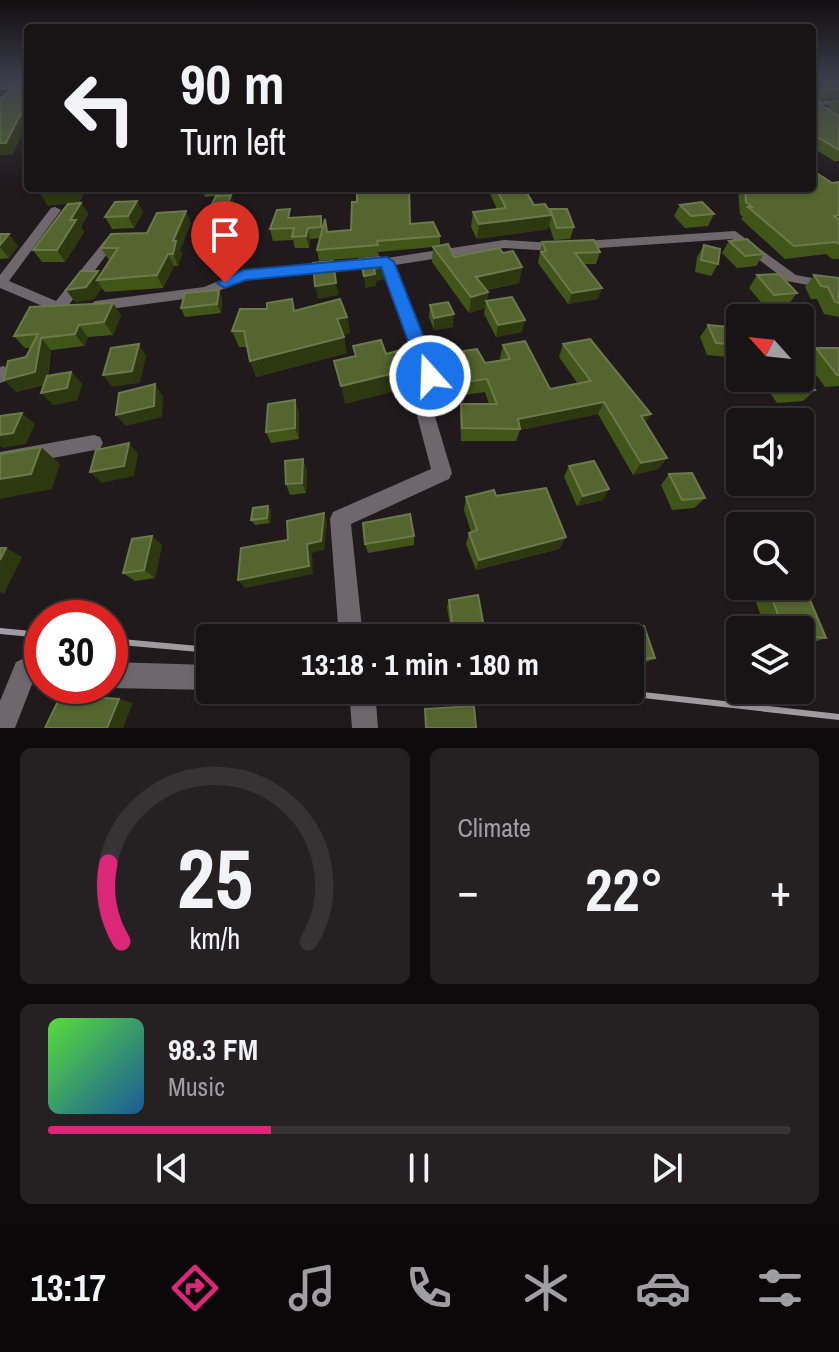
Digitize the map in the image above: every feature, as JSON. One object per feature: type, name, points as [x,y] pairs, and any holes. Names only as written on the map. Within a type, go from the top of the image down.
[{"type":"street","points":[[825,113],[830,117]]},
{"type":"street","points":[[55,210],[1,284],[66,311],[207,291],[243,275],[387,262],[504,244],[554,247],[735,235],[746,240],[792,278],[839,287]]},
{"type":"street","points":[[59,308],[110,242]]},
{"type":"street","points":[[350,624],[340,519],[442,473],[418,389],[430,376],[387,262]]},
{"type":"street","points":[[0,460],[94,443]]},
{"type":"street","points":[[2,728],[24,673]]},
{"type":"street","points":[[128,676],[196,678]]},
{"type":"street","points":[[363,704],[365,728]]},
{"type":"building","points":[[0,113],[24,113],[6,143],[0,143]]},
{"type":"building","points":[[816,113],[839,116],[839,150],[816,136]]},
{"type":"building","points":[[816,173],[832,183],[839,182],[839,215],[834,216],[839,220],[839,244],[794,246],[746,202],[745,192],[816,192]]},
{"type":"building","points":[[357,192],[409,192],[410,224],[433,222],[440,236],[317,250],[325,219],[327,232],[351,230],[352,202],[357,202]]},
{"type":"building","points":[[498,192],[526,192],[534,205],[545,204],[552,215],[479,224],[473,212],[506,208]]},
{"type":"building","points":[[231,195],[226,207],[210,208],[216,196]]},
{"type":"building","points":[[137,201],[128,216],[105,217],[115,202]]},
{"type":"building","points":[[702,202],[714,214],[691,216],[680,205]]},
{"type":"building","points":[[81,203],[70,220],[76,220],[57,250],[33,250],[68,204]]},
{"type":"building","points":[[290,209],[288,218],[321,216],[321,227],[308,228],[306,236],[292,237],[294,228],[270,229],[277,210]]},
{"type":"building","points":[[550,209],[567,209],[574,227],[557,228]]},
{"type":"building","points":[[186,211],[173,241],[176,241],[173,254],[168,254],[157,275],[97,280],[118,248],[101,248],[111,234],[147,233],[157,213]]},
{"type":"building","points":[[0,234],[9,234],[0,245]]},
{"type":"building","points":[[747,239],[764,254],[745,256],[729,241]]},
{"type":"building","points":[[594,240],[600,252],[575,253],[602,288],[572,293],[541,252],[546,251],[542,242]]},
{"type":"building","points":[[448,244],[454,257],[499,248],[503,253],[513,251],[522,267],[476,277],[488,292],[471,297],[433,247]]},
{"type":"building","points":[[704,245],[720,249],[718,264],[701,260]]},
{"type":"building","points":[[379,257],[383,267],[374,268],[375,274],[364,276],[360,259]]},
{"type":"building","points":[[333,261],[336,283],[315,286],[313,263]]},
{"type":"building","points":[[81,271],[98,271],[86,287],[66,290]]},
{"type":"building","points":[[779,274],[797,293],[774,295],[757,275]]},
{"type":"building","points":[[814,275],[839,278],[839,303],[835,302],[828,287],[821,286]]},
{"type":"building","points":[[219,290],[217,304],[181,308],[185,293]]},
{"type":"building","points":[[512,297],[525,320],[498,325],[486,301]]},
{"type":"building","points":[[292,299],[294,311],[340,299],[347,317],[337,319],[344,337],[250,361],[244,331],[232,331],[240,309],[267,309],[267,303]]},
{"type":"building","points":[[448,302],[454,314],[434,318],[430,305]]},
{"type":"building","points":[[113,303],[104,322],[79,325],[75,334],[41,338],[35,372],[4,380],[8,361],[26,357],[38,334],[14,336],[30,307]]},
{"type":"building","points":[[708,325],[726,327],[726,344],[716,343]]},
{"type":"building","points":[[590,339],[651,414],[641,416],[667,458],[641,463],[604,402],[518,419],[520,429],[462,428],[461,404],[497,404],[487,379],[465,382],[456,352],[477,349],[485,363],[510,359],[503,345],[525,341],[550,389],[591,381],[563,344]]},
{"type":"building","points":[[381,340],[386,354],[408,348],[414,361],[407,370],[341,386],[334,361],[356,356],[353,346]]},
{"type":"building","points":[[139,344],[132,371],[103,375],[111,348]]},
{"type":"building","points":[[816,348],[839,348],[839,375],[837,375]]},
{"type":"building","points":[[71,372],[67,388],[41,393],[47,376]]},
{"type":"building","points":[[155,384],[154,406],[116,415],[119,393]]},
{"type":"building","points":[[295,400],[295,428],[266,432],[268,404]]},
{"type":"building","points":[[22,413],[13,433],[0,435],[0,416]]},
{"type":"building","points":[[129,443],[124,466],[90,472],[96,450]]},
{"type":"building","points":[[41,447],[31,474],[0,479],[0,454]]},
{"type":"building","points":[[303,459],[302,483],[286,484],[285,461]]},
{"type":"building","points":[[594,461],[609,489],[583,496],[569,466]]},
{"type":"building","points":[[692,473],[705,498],[682,500],[669,474]]},
{"type":"building","points":[[546,488],[566,537],[479,560],[469,533],[477,530],[466,497],[494,490],[496,496]]},
{"type":"building","points":[[268,506],[267,518],[251,520],[253,508]]},
{"type":"building","points":[[324,513],[321,541],[307,544],[309,566],[238,580],[241,548],[288,540],[287,521]]},
{"type":"building","points":[[410,514],[414,536],[365,544],[363,523]]},
{"type":"building","points":[[152,536],[144,570],[123,573],[132,539]]},
{"type":"building","points":[[478,595],[483,624],[452,624],[449,600]]},
{"type":"building","points":[[772,600],[810,600],[826,638],[814,637],[814,616],[779,616]]},
{"type":"building","points":[[644,626],[655,658],[644,659]]},
{"type":"building","points":[[57,704],[117,704],[107,728],[45,728]]},
{"type":"building","points":[[474,706],[476,728],[426,728],[425,709]]},
{"type":"railway","points":[[0,631],[24,633]]},
{"type":"railway","points":[[128,643],[196,649]]},
{"type":"railway","points":[[644,695],[839,717]]},
{"type":"route","points":[[225,283],[243,275],[387,262],[430,376]]}]
